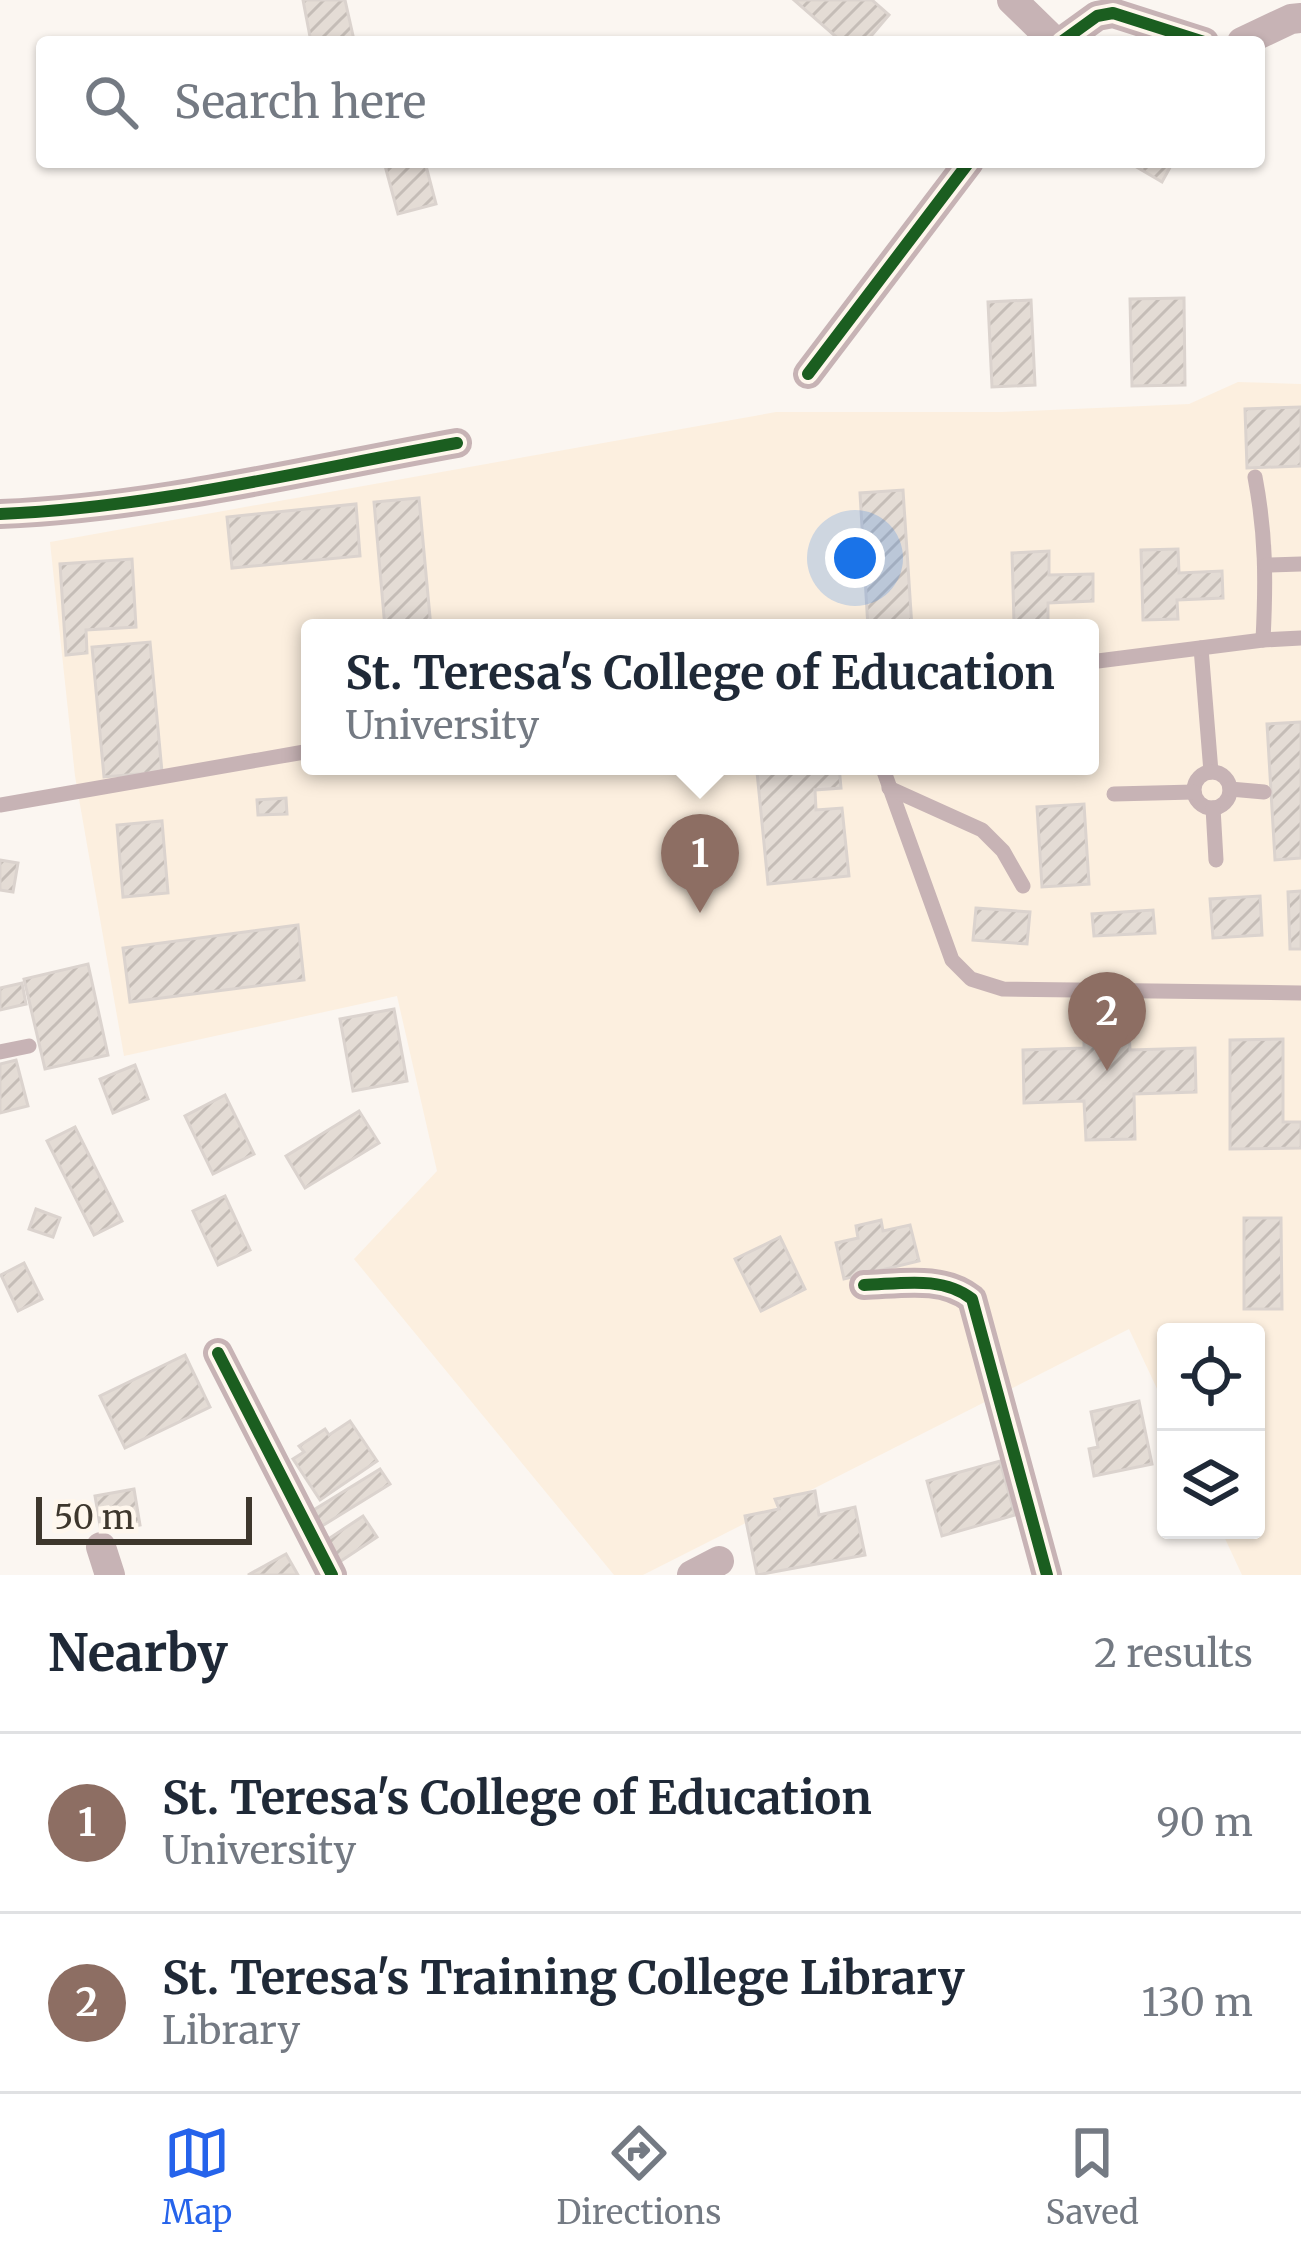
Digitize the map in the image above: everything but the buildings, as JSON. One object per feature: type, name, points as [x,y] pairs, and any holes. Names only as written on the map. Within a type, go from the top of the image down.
[{"type":"street","points":[[1012,0],[1051,36]]},
{"type":"street","points":[[1067,36],[1096,16],[1114,13],[1185,36]]},
{"type":"street","points":[[1255,36],[1301,18]]},
{"type":"street","points":[[808,374],[964,168]]},
{"type":"street","points":[[0,514],[48,512],[197,490],[457,443]]},
{"type":"street","points":[[864,1285],[930,1283],[958,1288],[971,1299],[1047,1575]]},
{"type":"street","points":[[218,1353],[332,1575]]},
{"type":"lane","points":[[1255,477],[1267,566],[1263,640]]},
{"type":"lane","points":[[1267,566],[1301,564]]},
{"type":"lane","points":[[1099,661],[1301,638]]},
{"type":"lane","points":[[1201,648],[1211,772]]},
{"type":"lane","points":[[0,805],[301,754]]},
{"type":"lane","points":[[1211,772],[1225,776],[1230,789],[1226,802],[1213,808],[1200,803],[1195,792],[1199,778],[1211,772]]},
{"type":"lane","points":[[885,775],[952,960],[970,979],[1003,989],[1301,993]]},
{"type":"lane","points":[[889,788],[982,830],[1003,851],[1023,886]]},
{"type":"lane","points":[[1230,789],[1264,792]]},
{"type":"lane","points":[[1114,794],[1195,792]]},
{"type":"lane","points":[[1213,808],[1216,860]]},
{"type":"lane","points":[[0,1052],[29,1046]]},
{"type":"shaded area","points":[[1238,382],[1301,384],[1301,1575],[1242,1575],[1225,1539],[1265,1539],[1265,1323],[1157,1323],[1157,1389],[1129,1329],[643,1575],[614,1575],[354,1259],[437,1171],[397,996],[124,1056],[75,776],[50,542],[776,412],[1002,412],[1189,404]]},
{"type":"cycle path","points":[[1069,36],[1097,16],[1113,13],[1185,36]]},
{"type":"cycle path","points":[[808,374],[964,168]]},
{"type":"cycle path","points":[[0,514],[172,496],[457,443]]},
{"type":"cycle path","points":[[864,1285],[934,1284],[972,1299],[1047,1575]]},
{"type":"cycle path","points":[[218,1353],[332,1575]]},
{"type":"place","name":"St. Teresa's College of Education","points":[[700,913]]},
{"type":"place","name":"St. Teresa's Training College Library","points":[[1107,1071]]}]
